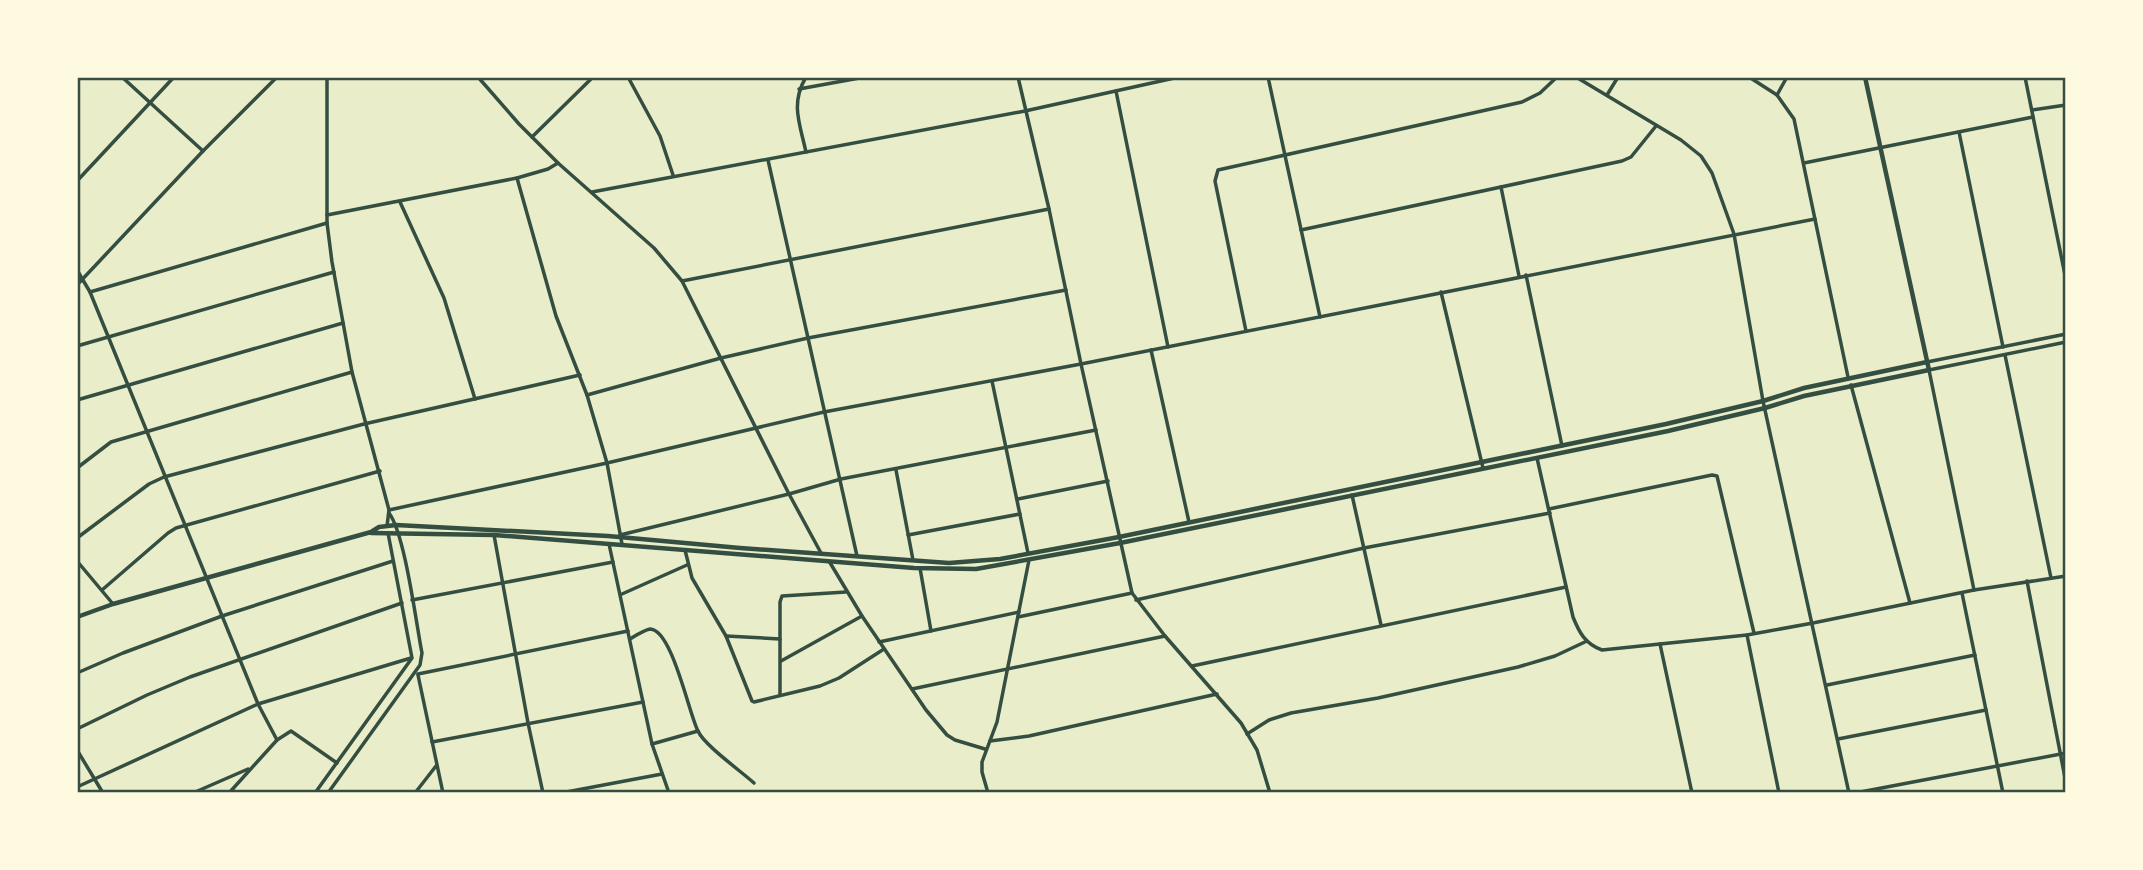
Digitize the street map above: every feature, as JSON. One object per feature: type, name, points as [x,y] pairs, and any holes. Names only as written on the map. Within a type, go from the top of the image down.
[{"type":"street","points":[[122,77],[203,151]]},
{"type":"street","points":[[77,181],[174,77]]},
{"type":"street","points":[[77,285],[277,77]]},
{"type":"street","points":[[327,77],[327,223],[334,272],[364,424],[380,471],[389,512],[396,526],[422,653],[417,672],[328,793]]},
{"type":"street","points":[[478,77],[531,137],[654,248],[682,281],[789,495],[821,553]]},
{"type":"street","points":[[531,137],[593,77]]},
{"type":"street","points":[[628,77],[660,136],[673,175]]},
{"type":"street","points":[[806,77],[796,102],[806,152]]},
{"type":"street","points":[[799,89],[865,77]]},
{"type":"street","points":[[1018,77],[1132,593],[1165,636],[1241,723],[1257,750],[1270,793]]},
{"type":"street","points":[[592,191],[1025,111],[1179,77]]},
{"type":"street","points":[[1268,77],[1320,317]]},
{"type":"street","points":[[1246,331],[1215,176],[1218,170],[1522,102],[1540,93],[1558,77]]},
{"type":"street","points":[[1576,77],[1681,140],[1707,164],[1734,234],[1763,401],[1814,623],[1849,793]]},
{"type":"street","points":[[1607,95],[1618,77]]},
{"type":"street","points":[[1749,77],[1777,95],[1794,119],[1848,377]]},
{"type":"street","points":[[1777,95],[1787,77]]},
{"type":"street","points":[[1865,77],[1974,590]]},
{"type":"street","points":[[2025,77],[2066,279]]},
{"type":"street","points":[[2065,77],[2066,88]]},
{"type":"street","points":[[1116,91],[1168,347]]},
{"type":"street","points":[[2032,110],[2066,105]]},
{"type":"street","points":[[1804,163],[2034,117]]},
{"type":"street","points":[[1301,230],[1622,161],[1631,157],[1656,125]]},
{"type":"street","points":[[1959,132],[2003,347]]},
{"type":"street","points":[[768,160],[857,556]]},
{"type":"street","points":[[327,215],[517,178],[548,169],[558,163]]},
{"type":"street","points":[[517,178],[556,316],[587,394],[607,463],[622,544]]},
{"type":"street","points":[[1501,187],[1519,276]]},
{"type":"street","points":[[400,201],[444,298],[475,399]]},
{"type":"street","points":[[682,281],[1049,209]]},
{"type":"street","points":[[389,512],[824,412],[1815,219]]},
{"type":"street","points":[[90,292],[327,223]]},
{"type":"street","points":[[77,270],[84,277],[239,659],[277,740]]},
{"type":"street","points":[[77,346],[334,272]]},
{"type":"street","points":[[1526,275],[1562,446]]},
{"type":"street","points":[[587,394],[808,338],[1066,290]]},
{"type":"street","points":[[1441,292],[1483,468]]},
{"type":"street","points":[[77,400],[343,323]]},
{"type":"street","points":[[77,617],[113,604],[387,526],[621,536],[740,548],[963,563],[1120,540],[1189,522],[1666,424],[1848,377],[2066,334]]},
{"type":"street","points":[[370,532],[495,535],[963,570],[1029,560],[1537,458],[1765,408],[1793,398],[1851,385],[2066,342]]},
{"type":"street","points":[[1151,350],[1189,522]]},
{"type":"street","points":[[2005,355],[2051,578]]},
{"type":"street","points":[[77,468],[111,442],[352,372]]},
{"type":"street","points":[[77,538],[138,491],[164,477],[364,424],[580,375]]},
{"type":"street","points":[[992,381],[1028,553]]},
{"type":"street","points":[[1851,385],[1910,603]]},
{"type":"street","points":[[621,536],[789,495],[841,479],[1096,430]]},
{"type":"street","points":[[1537,458],[1573,617],[1580,634],[1602,650],[1747,635],[1974,590],[2066,576]]},
{"type":"street","points":[[896,469],[913,560]]},
{"type":"street","points":[[102,590],[168,533],[380,471]]},
{"type":"street","points":[[1136,600],[1364,548],[1712,475],[1717,476],[1754,633]]},
{"type":"street","points":[[1018,499],[1108,481]]},
{"type":"street","points":[[1352,495],[1381,625]]},
{"type":"street","points":[[315,793],[412,658],[388,533],[389,512]]},
{"type":"street","points":[[908,535],[1021,514]]},
{"type":"street","points":[[495,535],[543,793]]},
{"type":"street","points":[[608,543],[652,744],[669,793]]},
{"type":"street","points":[[685,551],[692,578],[726,636],[752,701],[756,703],[780,694],[820,686],[839,678],[884,649]]},
{"type":"street","points":[[828,559],[879,642],[947,735],[985,749]]},
{"type":"street","points":[[988,793],[982,772],[985,749],[997,722],[1029,560]]},
{"type":"street","points":[[77,561],[113,604]]},
{"type":"street","points":[[77,673],[222,616],[393,561]]},
{"type":"street","points":[[412,600],[613,562]]},
{"type":"street","points":[[621,595],[687,565]]},
{"type":"street","points":[[920,568],[931,631]]},
{"type":"street","points":[[2026,581],[2066,782]]},
{"type":"street","points":[[1192,666],[1566,587]]},
{"type":"street","points":[[780,694],[782,596],[847,592]]},
{"type":"street","points":[[879,642],[1132,593]]},
{"type":"street","points":[[1962,593],[2003,793]]},
{"type":"street","points":[[77,729],[146,695],[239,659],[402,603]]},
{"type":"street","points":[[781,661],[862,616]]},
{"type":"street","points":[[629,639],[647,630],[654,630],[658,634],[673,657],[698,731],[754,783]]},
{"type":"street","points":[[417,672],[628,631]]},
{"type":"street","points":[[1747,635],[1779,793]]},
{"type":"street","points":[[726,636],[780,639]]},
{"type":"street","points":[[912,689],[1165,636]]},
{"type":"street","points":[[1247,734],[1269,720],[1291,713],[1378,698],[1517,667],[1555,656],[1587,641]]},
{"type":"street","points":[[1660,644],[1692,793]]},
{"type":"street","points":[[1827,685],[1975,655]]},
{"type":"street","points":[[77,787],[258,704],[412,658]]},
{"type":"street","points":[[417,672],[443,793]]},
{"type":"street","points":[[990,741],[1029,736],[1217,694]]},
{"type":"street","points":[[432,742],[643,702]]},
{"type":"street","points":[[1838,739],[1986,710]]},
{"type":"street","points":[[229,793],[277,740],[291,731],[338,763]]},
{"type":"street","points":[[652,744],[698,731]]},
{"type":"street","points":[[77,750],[103,793]]},
{"type":"street","points":[[1855,793],[2066,753]]},
{"type":"street","points":[[415,793],[436,766]]},
{"type":"street","points":[[192,793],[249,768]]},
{"type":"street","points":[[561,793],[662,774]]}]
